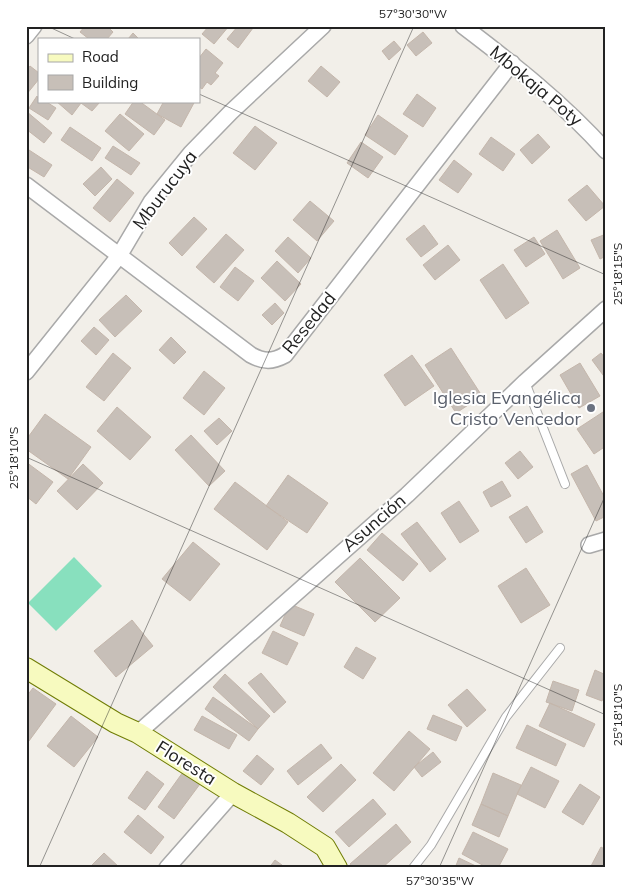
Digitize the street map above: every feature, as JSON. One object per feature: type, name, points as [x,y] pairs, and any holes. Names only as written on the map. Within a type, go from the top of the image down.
[{"type":"street","points":[[26,36],[34,26]]},
{"type":"street","name":"Mburucuya","points":[[26,372],[119,256],[151,202],[191,153],[231,112],[323,26]]},
{"type":"street","name":"Mbokaja Poty","points":[[462,26],[512,63],[588,131],[606,151]]},
{"type":"street","name":"Resedad","points":[[26,185],[251,355],[262,361],[274,361],[285,356],[512,63]]},
{"type":"street","name":"Asunción","points":[[138,733],[407,494],[525,382],[606,309]]},
{"type":"street","points":[[589,546],[606,540]]},
{"type":"street","name":"Floresta","points":[[26,668],[116,723],[138,733],[234,793],[288,823],[325,847],[337,868]]},
{"type":"street","points":[[167,868],[234,793]]},
{"type":"lane","points":[[525,382],[565,484]]},
{"type":"lane","points":[[413,868],[431,845],[506,717],[560,648]]},
{"type":"green space","points":[[74,557],[102,586],[56,631],[28,603]]},
{"type":"building","points":[[85,26],[107,26],[113,32],[108,38],[88,38],[80,32]]},
{"type":"building","points":[[209,26],[229,26],[214,44],[202,34]]},
{"type":"building","points":[[238,26],[251,26],[253,28],[238,48],[227,39]]},
{"type":"building","points":[[423,32],[432,43],[416,56],[407,45]]},
{"type":"building","points":[[133,33],[138,38],[129,38]]},
{"type":"building","points":[[394,41],[401,49],[389,60],[382,51]]},
{"type":"building","points":[[206,49],[223,63],[215,73],[219,76],[211,85],[207,82],[202,89],[200,88],[200,57]]},
{"type":"building","points":[[30,66],[38,72],[38,80],[26,95],[26,71]]},
{"type":"building","points":[[321,66],[340,82],[327,97],[308,81]]},
{"type":"building","points":[[417,94],[436,108],[423,127],[403,114]]},
{"type":"building","points":[[37,96],[38,102],[47,102],[56,108],[48,120],[29,108]]},
{"type":"building","points":[[57,102],[100,102],[92,111],[81,103],[72,115]]},
{"type":"building","points":[[133,102],[140,102],[165,120],[154,135],[125,114]]},
{"type":"building","points":[[163,102],[194,102],[181,127],[157,114]]},
{"type":"building","points":[[26,111],[52,133],[44,143],[26,129]]},
{"type":"building","points":[[120,114],[144,134],[129,151],[105,131]]},
{"type":"building","points":[[378,115],[408,136],[395,155],[365,135]]},
{"type":"building","points":[[255,126],[277,143],[255,170],[233,153]]},
{"type":"building","points":[[70,127],[101,148],[92,161],[61,140]]},
{"type":"building","points":[[538,134],[550,147],[532,164],[520,150]]},
{"type":"building","points":[[491,137],[515,154],[503,171],[479,154]]},
{"type":"building","points":[[361,142],[383,157],[368,178],[347,163]]},
{"type":"building","points":[[113,146],[140,163],[131,175],[105,158]]},
{"type":"building","points":[[29,150],[52,165],[44,177],[26,166],[26,155]]},
{"type":"building","points":[[454,160],[472,174],[458,193],[439,180]]},
{"type":"building","points":[[101,167],[112,179],[95,196],[83,184]]},
{"type":"building","points":[[117,179],[134,193],[110,222],[93,208]]},
{"type":"building","points":[[587,185],[605,206],[586,221],[568,200]]},
{"type":"building","points":[[310,201],[334,221],[317,241],[293,220]]},
{"type":"building","points":[[194,217],[207,229],[182,256],[169,243]]},
{"type":"building","points":[[424,225],[438,244],[421,257],[406,239]]},
{"type":"building","points":[[557,230],[580,268],[563,279],[540,241]]},
{"type":"building","points":[[226,234],[244,250],[214,283],[196,267]]},
{"type":"building","points":[[606,234],[606,256],[600,259],[591,240]]},
{"type":"building","points":[[288,237],[311,258],[298,273],[275,251]]},
{"type":"building","points":[[534,237],[545,254],[526,267],[514,250]]},
{"type":"building","points":[[448,245],[460,260],[435,280],[423,265]]},
{"type":"building","points":[[277,261],[301,284],[285,301],[261,278]]},
{"type":"building","points":[[503,264],[529,303],[506,319],[480,280]]},
{"type":"building","points":[[235,267],[254,281],[238,301],[220,287]]},
{"type":"building","points":[[126,295],[142,311],[115,337],[99,320]]},
{"type":"building","points":[[275,303],[284,313],[272,325],[262,315]]},
{"type":"building","points":[[94,327],[109,340],[96,355],[81,341]]},
{"type":"building","points":[[171,337],[186,352],[174,364],[159,350]]},
{"type":"building","points":[[451,348],[482,396],[456,413],[425,365]]},
{"type":"building","points":[[113,353],[131,368],[104,401],[86,387]]},
{"type":"building","points":[[601,353],[606,359],[606,379],[592,360]]},
{"type":"building","points":[[412,355],[434,386],[405,406],[384,375]]},
{"type":"building","points":[[580,363],[600,396],[579,408],[560,375]]},
{"type":"building","points":[[204,371],[225,388],[204,415],[183,398]]},
{"type":"building","points":[[117,407],[151,437],[130,460],[97,431]]},
{"type":"building","points":[[606,410],[606,446],[594,454],[577,429]]},
{"type":"building","points":[[45,414],[91,447],[68,479],[26,449],[26,440]]},
{"type":"building","points":[[219,418],[232,431],[217,445],[204,431]]},
{"type":"building","points":[[191,435],[225,471],[209,486],[175,450]]},
{"type":"building","points":[[520,451],[533,467],[518,479],[505,463]]},
{"type":"building","points":[[26,462],[53,482],[36,504],[26,496]]},
{"type":"building","points":[[83,464],[103,483],[77,510],[57,491]]},
{"type":"building","points":[[587,465],[606,500],[606,516],[596,521],[571,474]]},
{"type":"building","points":[[288,475],[328,503],[307,533],[266,506]]},
{"type":"building","points":[[502,481],[511,496],[491,507],[483,492]]},
{"type":"building","points":[[235,482],[288,522],[267,550],[214,509]]},
{"type":"building","points":[[459,501],[479,531],[460,543],[441,513]]},
{"type":"building","points":[[527,506],[543,532],[526,543],[509,517]]},
{"type":"building","points":[[417,522],[446,559],[430,572],[401,534]]},
{"type":"building","points":[[382,533],[418,564],[403,581],[367,550]]},
{"type":"building","points":[[193,542],[220,564],[190,601],[162,579]]},
{"type":"building","points":[[360,558],[400,598],[375,622],[335,582]]},
{"type":"building","points":[[526,568],[550,605],[521,623],[498,586]]},
{"type":"building","points":[[290,604],[314,614],[304,636],[280,626]]},
{"type":"building","points":[[132,620],[153,646],[116,677],[94,651]]},
{"type":"building","points":[[273,631],[298,643],[287,665],[262,653]]},
{"type":"building","points":[[356,647],[376,658],[363,679],[344,667]]},
{"type":"building","points":[[595,670],[606,675],[606,690],[602,701],[586,695]]},
{"type":"building","points":[[261,673],[286,702],[274,713],[248,683]]},
{"type":"building","points":[[225,674],[270,716],[258,729],[213,687]]},
{"type":"building","points":[[553,681],[579,690],[572,711],[546,702]]},
{"type":"building","points":[[33,688],[56,704],[26,745],[26,697]]},
{"type":"building","points":[[467,689],[486,710],[467,727],[448,705]]},
{"type":"building","points":[[213,697],[258,729],[249,741],[205,709]]},
{"type":"building","points":[[550,703],[595,724],[584,747],[539,726]]},
{"type":"building","points":[[433,715],[462,727],[456,741],[427,729]]},
{"type":"building","points":[[71,716],[98,737],[74,767],[47,746]]},
{"type":"building","points":[[202,716],[237,735],[229,749],[194,730]]},
{"type":"building","points":[[527,725],[566,744],[556,766],[516,748]]},
{"type":"building","points":[[409,731],[430,749],[394,791],[373,773]]},
{"type":"building","points":[[321,744],[332,758],[298,785],[287,771]]},
{"type":"building","points":[[433,752],[441,762],[422,777],[414,767]]},
{"type":"building","points":[[257,755],[274,769],[261,785],[243,771]]},
{"type":"building","points":[[341,764],[356,780],[323,812],[307,797]]},
{"type":"building","points":[[531,767],[559,781],[545,808],[517,794]]},
{"type":"building","points":[[147,771],[164,784],[145,810],[128,798]]},
{"type":"building","points":[[183,772],[200,784],[174,819],[158,807]]},
{"type":"building","points":[[493,773],[521,785],[508,816],[481,804]]},
{"type":"building","points":[[580,784],[600,797],[583,825],[562,812]]},
{"type":"building","points":[[373,799],[386,814],[349,847],[335,832]]},
{"type":"building","points":[[481,804],[508,816],[499,837],[472,825]]},
{"type":"building","points":[[138,815],[164,837],[151,854],[124,832]]},
{"type":"building","points":[[396,824],[411,842],[382,868],[353,868],[350,864]]},
{"type":"building","points":[[473,832],[508,849],[498,868],[488,868],[462,854]]},
{"type":"building","points":[[601,847],[606,850],[606,868],[590,868]]},
{"type":"building","points":[[104,853],[120,868],[89,868]]},
{"type":"building","points":[[459,858],[480,868],[455,868]]},
{"type":"building","points":[[275,860],[286,868],[269,868]]},
{"type":"place","name":"Iglesia Evangélica Cristo Vencedor","points":[[591,408]]}]
